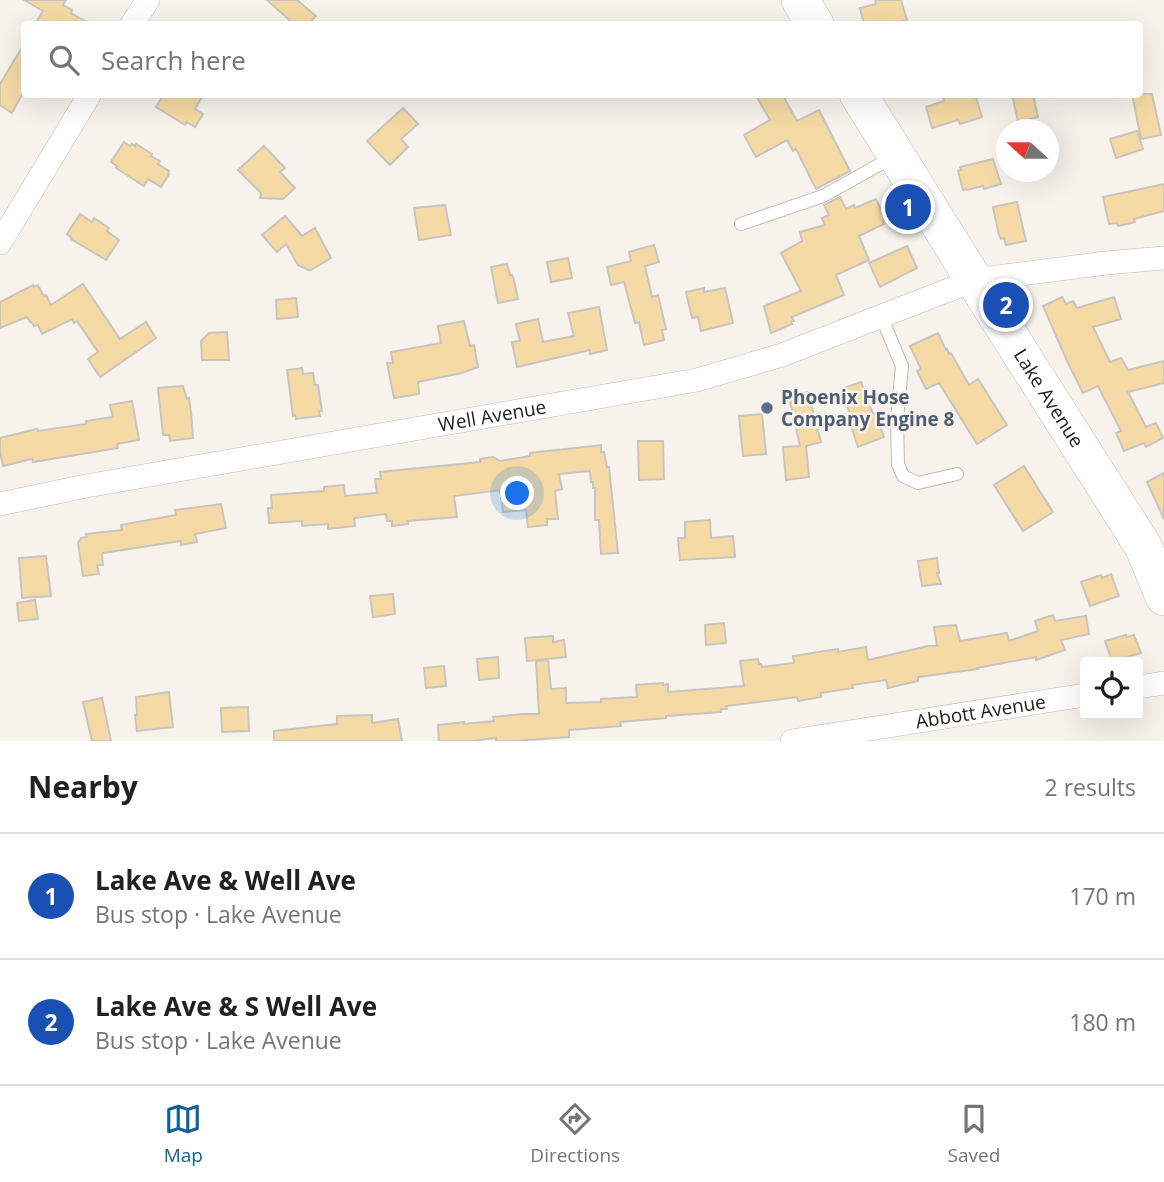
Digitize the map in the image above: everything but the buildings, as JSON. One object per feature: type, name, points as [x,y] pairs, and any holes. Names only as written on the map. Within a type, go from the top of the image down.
[{"type":"main road","points":[[800,0],[813,21]]},
{"type":"main road","name":"Lake Avenue","points":[[860,98],[1143,547],[1164,597]]},
{"type":"street","points":[[134,21],[148,0]]},
{"type":"street","points":[[0,243],[88,98]]},
{"type":"street","name":"Well Avenue","points":[[0,504],[86,486],[698,380],[782,355],[974,280],[1106,262],[1164,258]]},
{"type":"street","points":[[1143,686],[1164,682]]},
{"type":"street","name":"Abbott Avenue","points":[[792,741],[1080,696]]},
{"type":"lane","points":[[741,224],[823,196],[896,155]]},
{"type":"lane","points":[[881,316],[902,366],[897,420],[898,464],[903,476],[918,483],[957,474]]},
{"type":"place","name":"Lake Ave & Well Ave","points":[[908,207]]},
{"type":"place","name":"Lake Ave & S Well Ave","points":[[1006,305]]},
{"type":"place","name":"Phoenix Hose Company Engine 8","points":[[767,408]]}]
